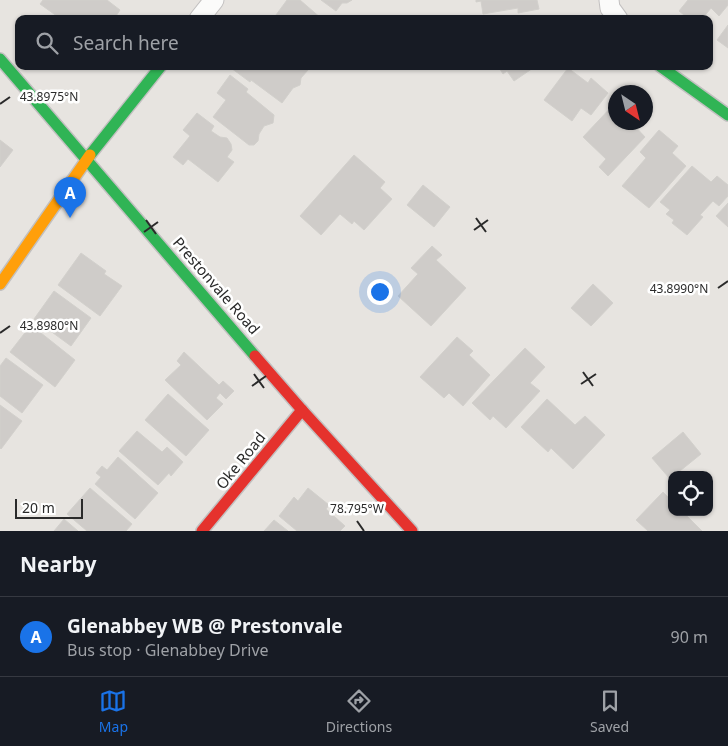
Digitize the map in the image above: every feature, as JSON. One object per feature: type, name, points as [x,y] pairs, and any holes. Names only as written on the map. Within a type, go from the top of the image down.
[{"type":"street","points":[[202,15],[214,0]]},
{"type":"street","points":[[609,0],[610,8],[615,15]]},
{"type":"street","name":"Prestonvale Road","points":[[0,59],[302,410],[412,531]]},
{"type":"street","points":[[0,284],[87,159],[158,70]]},
{"type":"street","points":[[665,70],[728,116]]},
{"type":"street","name":"Oke Road","points":[[202,531],[302,410]]},
{"type":"building","points":[[43,0],[107,0],[120,10],[117,15],[55,15],[40,4]]},
{"type":"building","points":[[287,0],[300,0],[317,15],[276,15]]},
{"type":"building","points":[[321,0],[352,0],[342,3],[336,11]]},
{"type":"building","points":[[476,0],[537,0],[539,9],[518,13],[518,8],[483,14],[481,1],[476,2]]},
{"type":"building","points":[[688,0],[728,0],[728,5],[719,16],[711,8],[705,15],[684,15],[679,11]]},
{"type":"building","points":[[728,25],[728,48],[717,40]]},
{"type":"building","points":[[234,70],[308,70],[301,78],[300,85],[293,88],[282,103],[251,80],[250,82]]},
{"type":"building","points":[[500,70],[530,70],[514,81],[507,71],[503,74]]},
{"type":"building","points":[[566,70],[571,70],[588,83],[591,78],[608,93],[591,115],[581,108],[572,121],[544,100]]},
{"type":"building","points":[[230,75],[248,89],[246,92],[274,115],[273,123],[264,126],[259,134],[258,141],[254,145],[249,145],[213,117],[226,100],[217,93]]},
{"type":"building","points":[[608,110],[608,130],[638,130],[645,137],[608,176],[599,167],[606,159],[583,137]]},
{"type":"building","points":[[197,113],[214,126],[211,131],[220,137],[227,138],[231,144],[232,150],[227,157],[234,162],[218,182],[188,159],[183,165],[173,157],[190,136],[183,130]]},
{"type":"building","points":[[659,130],[678,146],[672,153],[686,166],[649,208],[622,186],[646,158],[640,152]]},
{"type":"building","points":[[0,140],[13,150],[0,167]]},
{"type":"building","points":[[354,155],[385,182],[380,188],[392,199],[364,230],[354,221],[352,224],[340,214],[321,235],[300,216]]},
{"type":"building","points":[[692,166],[711,182],[717,176],[728,185],[728,196],[719,206],[713,201],[700,215],[703,217],[687,235],[672,223],[674,220],[666,214],[670,210],[660,202]]},
{"type":"building","points":[[423,185],[450,207],[434,227],[407,205]]},
{"type":"building","points":[[728,203],[728,227],[716,216]]},
{"type":"building","points":[[432,246],[442,255],[436,260],[466,288],[431,326],[398,296],[418,274],[411,268]]},
{"type":"building","points":[[81,253],[106,271],[104,274],[122,286],[100,316],[58,285]]},
{"type":"building","points":[[593,284],[613,303],[591,326],[571,308]]},
{"type":"building","points":[[54,291],[91,318],[71,346],[34,319]]},
{"type":"building","points":[[31,325],[75,360],[55,387],[10,352]]},
{"type":"building","points":[[457,337],[473,351],[469,355],[490,375],[463,406],[449,393],[444,398],[420,377]]},
{"type":"building","points":[[525,348],[545,367],[530,383],[540,391],[506,428],[493,416],[490,420],[472,403]]},
{"type":"building","points":[[184,352],[219,385],[223,381],[234,391],[226,399],[220,393],[216,398],[223,404],[207,420],[165,380],[181,365],[177,361]]},
{"type":"building","points":[[6,358],[43,385],[22,413],[0,396],[0,366]]},
{"type":"building","points":[[168,394],[209,430],[186,456],[145,420]]},
{"type":"building","points":[[547,399],[575,425],[585,416],[605,435],[573,469],[551,448],[548,452],[521,427]]},
{"type":"building","points":[[0,405],[22,421],[1,449],[0,448]]},
{"type":"building","points":[[137,431],[162,452],[167,447],[183,462],[171,476],[169,473],[158,485],[119,451]]},
{"type":"building","points":[[683,432],[701,454],[680,471],[668,471],[668,477],[652,458]]},
{"type":"building","points":[[118,457],[158,493],[135,519],[95,484],[101,477],[96,473],[102,466],[107,470]]},
{"type":"building","points":[[90,488],[132,524],[126,531],[87,531],[67,514]]},
{"type":"building","points":[[308,488],[329,505],[326,509],[345,526],[340,531],[297,531],[279,516],[294,497],[298,501]]},
{"type":"building","points":[[663,492],[668,497],[668,516],[687,516],[702,531],[648,531],[636,520]]},
{"type":"building","points":[[64,519],[78,531],[54,531]]},
{"type":"building","points":[[274,520],[288,531],[264,531]]},
{"type":"traffic: fast","points":[[0,59],[255,356]]},
{"type":"traffic: fast","points":[[90,155],[158,70]]},
{"type":"traffic: fast","points":[[666,70],[728,115]]},
{"type":"traffic: slow","points":[[0,284],[90,155]]},
{"type":"traffic: jam","points":[[255,356],[412,531]]},
{"type":"traffic: jam","points":[[202,531],[302,410]]},
{"type":"place","name":"Glenabbey WB @ Prestonvale","points":[[70,218]]}]
